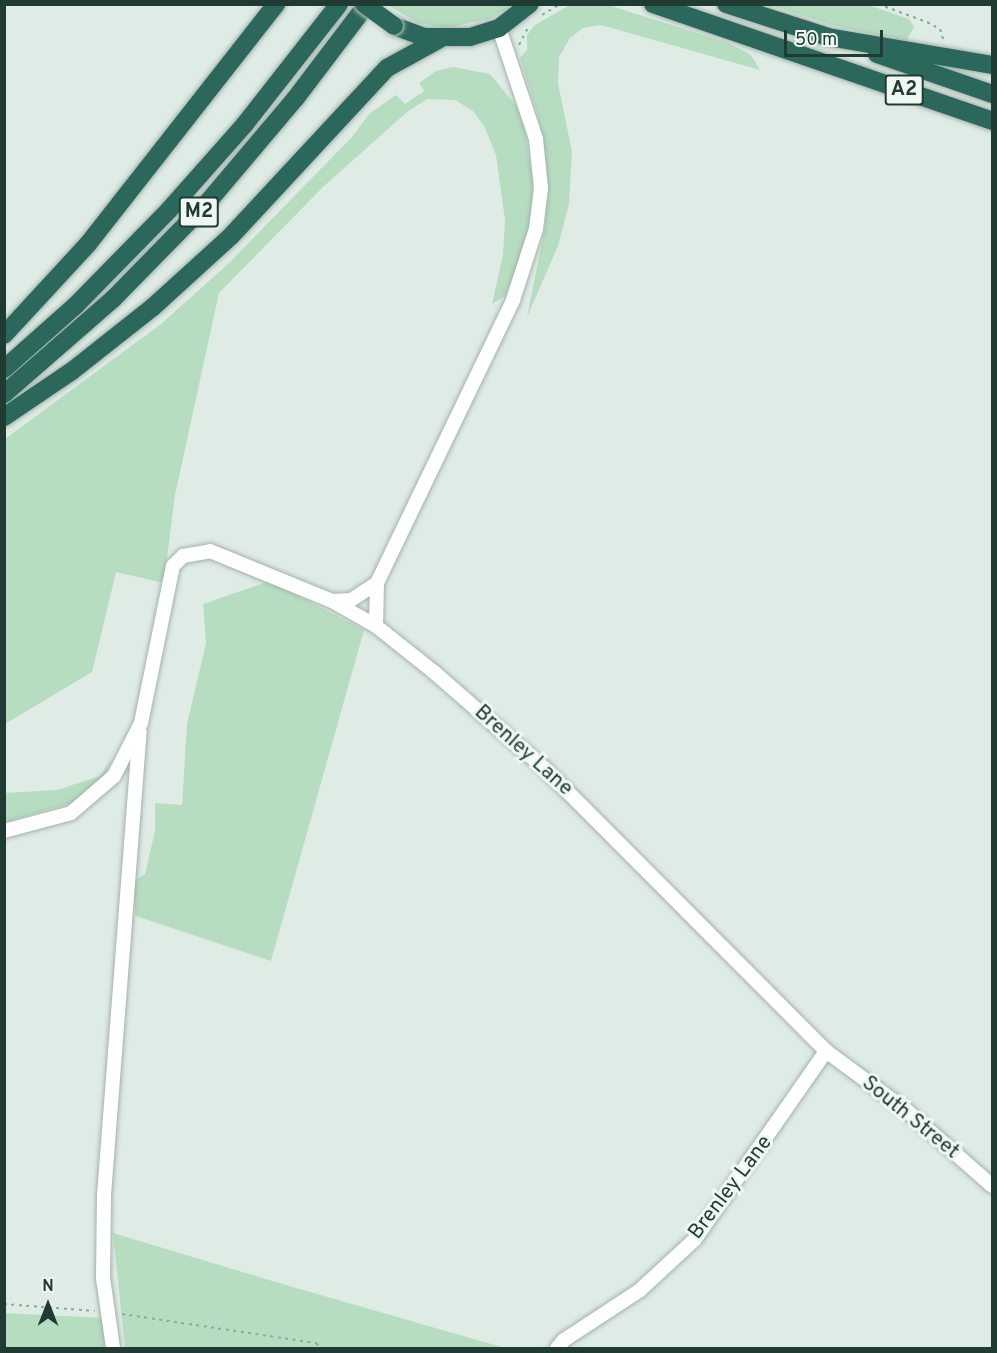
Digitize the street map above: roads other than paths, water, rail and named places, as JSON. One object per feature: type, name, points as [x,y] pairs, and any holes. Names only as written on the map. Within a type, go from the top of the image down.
[{"type":"highway","points":[[4,335],[102,226],[276,4]]},
{"type":"highway","name":"M2","points":[[4,369],[76,304],[156,224],[245,124],[339,4]]},
{"type":"highway","points":[[365,4],[394,26],[414,35],[440,39],[470,36],[499,28],[530,4]]},
{"type":"highway","name":"M2","points":[[4,393],[105,306],[207,203],[295,99],[365,4]]},
{"type":"highway","name":"A2","points":[[653,4],[993,121]]},
{"type":"highway","name":"A2","points":[[726,4],[993,94]]},
{"type":"highway","points":[[828,37],[993,65]]},
{"type":"highway","name":"M2","points":[[4,417],[72,371],[153,307],[231,236],[387,68],[440,39]]},
{"type":"street","points":[[376,626],[377,583],[513,300],[536,228],[541,188],[536,139],[499,28]]},
{"type":"street","name":"Brenley Lane","points":[[141,723],[162,606],[173,566],[183,556],[210,551],[332,602],[376,626],[544,768],[826,1052],[695,1239],[640,1290],[564,1340],[557,1348]]},
{"type":"street","points":[[332,602],[351,600],[377,583]]},
{"type":"street","points":[[4,831],[71,813],[93,798],[114,776],[141,723]]},
{"type":"street","points":[[113,1348],[103,1278],[104,1195],[141,723]]},
{"type":"street","name":"South Street","points":[[826,1052],[907,1111],[993,1186]]}]
